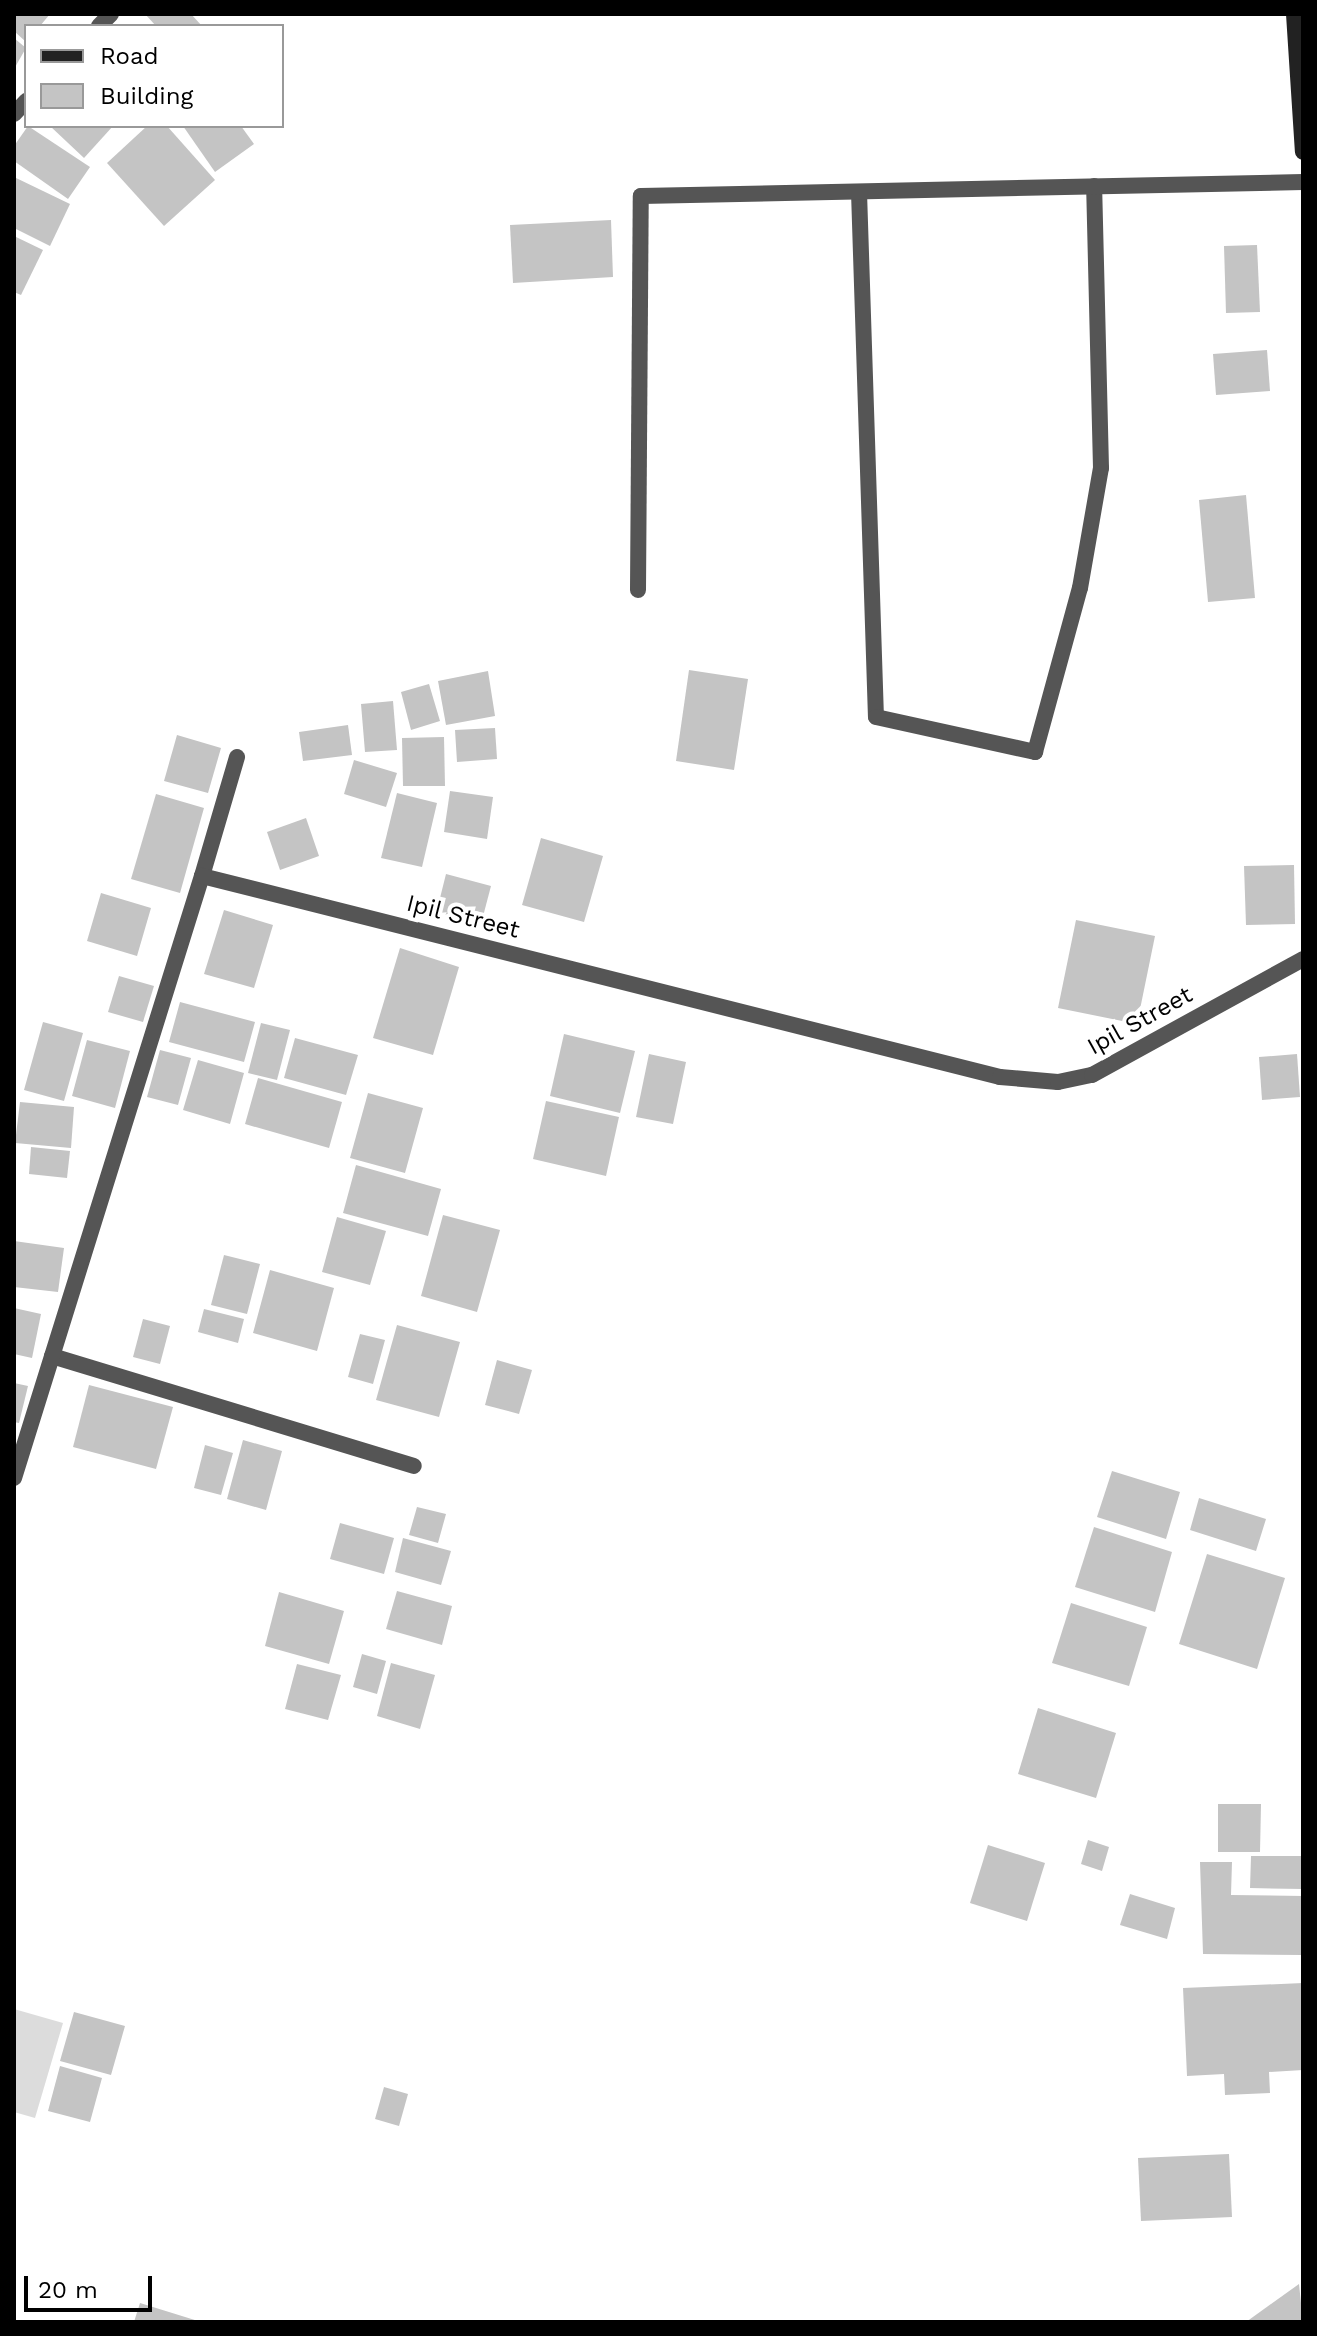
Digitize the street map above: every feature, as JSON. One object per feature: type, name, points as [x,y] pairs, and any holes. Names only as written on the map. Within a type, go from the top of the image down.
[{"type":"main road","points":[[1294,14],[1303,152]]},
{"type":"street","points":[[638,590],[641,196],[1303,182]]},
{"type":"street","points":[[859,192],[876,717],[1035,752],[1080,588],[1101,468],[1094,186]]},
{"type":"street","points":[[14,1478],[237,757]]},
{"type":"street","name":"Ipil Street","points":[[202,876],[1000,1077],[1058,1082],[1092,1075],[1303,959]]},
{"type":"street","points":[[52,1356],[414,1466]]},
{"type":"shaded area","points":[[14,2009],[63,2023],[35,2118],[14,2112]]},
{"type":"building","points":[[14,14],[50,14],[42,24],[24,24],[24,40],[14,31]]},
{"type":"building","points":[[145,14],[191,14],[200,24],[154,24]]},
{"type":"building","points":[[14,38],[24,46],[24,52],[14,69]]},
{"type":"building","points":[[27,128],[31,128],[90,167],[68,199],[14,161],[14,146]]},
{"type":"building","points":[[52,128],[111,128],[84,158]]},
{"type":"building","points":[[145,128],[169,128],[215,180],[164,226],[107,163]]},
{"type":"building","points":[[184,128],[242,128],[254,144],[215,172]]},
{"type":"building","points":[[14,177],[70,204],[50,246],[14,228]]},
{"type":"building","points":[[611,220],[613,277],[513,283],[510,225]]},
{"type":"building","points":[[14,236],[43,250],[21,295],[14,292]]},
{"type":"building","points":[[1257,245],[1260,312],[1226,313],[1224,246]]},
{"type":"building","points":[[1267,350],[1270,391],[1216,395],[1213,354]]},
{"type":"building","points":[[1246,495],[1255,598],[1208,602],[1199,500]]},
{"type":"building","points":[[689,670],[748,679],[734,770],[676,761]]},
{"type":"building","points":[[488,671],[495,716],[446,725],[438,681]]},
{"type":"building","points":[[429,684],[440,721],[411,730],[401,692]]},
{"type":"building","points":[[393,701],[397,750],[365,752],[361,704]]},
{"type":"building","points":[[348,725],[352,755],[303,761],[299,732]]},
{"type":"building","points":[[495,728],[497,759],[457,762],[455,730]]},
{"type":"building","points":[[177,735],[221,748],[208,793],[164,781]]},
{"type":"building","points":[[444,737],[445,786],[403,786],[402,738]]},
{"type":"building","points":[[354,760],[397,773],[386,807],[344,794]]},
{"type":"building","points":[[450,791],[493,797],[487,839],[444,832]]},
{"type":"building","points":[[397,793],[437,803],[422,867],[381,858]]},
{"type":"building","points":[[156,794],[204,808],[180,893],[131,879]]},
{"type":"building","points":[[306,818],[319,856],[280,870],[267,832]]},
{"type":"building","points":[[541,838],[603,856],[584,922],[522,905]]},
{"type":"building","points":[[1294,865],[1295,924],[1246,925],[1244,866]]},
{"type":"building","points":[[446,874],[491,886],[481,924],[436,914]]},
{"type":"building","points":[[101,893],[151,908],[137,956],[87,941]]},
{"type":"building","points":[[224,910],[273,925],[254,988],[204,974]]},
{"type":"building","points":[[1076,920],[1155,936],[1137,1024],[1058,1008]]},
{"type":"building","points":[[400,948],[459,967],[433,1055],[373,1038]]},
{"type":"building","points":[[119,976],[154,986],[143,1022],[108,1012]]},
{"type":"building","points":[[180,1002],[255,1022],[244,1062],[169,1042]]},
{"type":"building","points":[[43,1022],[83,1033],[64,1101],[24,1090]]},
{"type":"building","points":[[261,1023],[290,1030],[277,1080],[248,1073]]},
{"type":"building","points":[[564,1034],[635,1051],[620,1113],[550,1096]]},
{"type":"building","points":[[295,1038],[358,1055],[346,1095],[284,1078]]},
{"type":"building","points":[[87,1040],[130,1051],[115,1108],[72,1096]]},
{"type":"building","points":[[160,1050],[191,1058],[178,1105],[147,1097]]},
{"type":"building","points":[[649,1054],[686,1062],[673,1124],[636,1117]]},
{"type":"building","points":[[1297,1054],[1300,1097],[1262,1100],[1259,1057]]},
{"type":"building","points":[[198,1060],[244,1073],[230,1124],[183,1110]]},
{"type":"building","points":[[258,1078],[342,1102],[329,1148],[245,1124]]},
{"type":"building","points":[[368,1093],[423,1108],[405,1173],[350,1158]]},
{"type":"building","points":[[546,1101],[619,1117],[606,1176],[533,1159]]},
{"type":"building","points":[[20,1102],[74,1107],[71,1148],[15,1143]]},
{"type":"building","points":[[31,1147],[70,1151],[67,1178],[29,1174]]},
{"type":"building","points":[[356,1165],[441,1189],[428,1236],[343,1213]]},
{"type":"building","points":[[443,1215],[500,1230],[477,1312],[421,1296]]},
{"type":"building","points":[[337,1217],[386,1231],[370,1285],[322,1272]]},
{"type":"building","points":[[14,1241],[64,1248],[58,1292],[14,1287]]},
{"type":"building","points":[[224,1255],[260,1264],[247,1314],[211,1305]]},
{"type":"building","points":[[270,1270],[334,1288],[317,1351],[253,1333]]},
{"type":"building","points":[[14,1308],[41,1314],[32,1358],[14,1354]]},
{"type":"building","points":[[204,1309],[244,1319],[238,1343],[198,1332]]},
{"type":"building","points":[[143,1319],[170,1326],[160,1364],[133,1357]]},
{"type":"building","points":[[397,1325],[460,1342],[439,1417],[376,1400]]},
{"type":"building","points":[[360,1334],[385,1340],[373,1384],[348,1377]]},
{"type":"building","points":[[497,1360],[532,1370],[519,1414],[485,1405]]},
{"type":"building","points":[[14,1383],[28,1386],[19,1423],[14,1422]]},
{"type":"building","points":[[89,1385],[173,1407],[156,1469],[73,1447]]},
{"type":"building","points":[[243,1440],[282,1451],[266,1510],[227,1499]]},
{"type":"building","points":[[205,1445],[233,1453],[221,1495],[194,1488]]},
{"type":"building","points":[[1112,1471],[1180,1492],[1166,1539],[1097,1517]]},
{"type":"building","points":[[1199,1498],[1266,1519],[1256,1551],[1190,1530]]},
{"type":"building","points":[[417,1507],[446,1514],[438,1543],[409,1535]]},
{"type":"building","points":[[340,1523],[394,1538],[384,1574],[330,1559]]},
{"type":"building","points":[[1094,1527],[1172,1552],[1155,1612],[1075,1587]]},
{"type":"building","points":[[403,1538],[451,1551],[441,1585],[395,1572]]},
{"type":"building","points":[[1207,1554],[1285,1578],[1257,1669],[1179,1644]]},
{"type":"building","points":[[397,1591],[452,1606],[442,1645],[386,1629]]},
{"type":"building","points":[[279,1592],[344,1611],[329,1664],[265,1646]]},
{"type":"building","points":[[1071,1603],[1147,1627],[1129,1686],[1052,1663]]},
{"type":"building","points":[[362,1654],[386,1661],[377,1694],[353,1687]]},
{"type":"building","points":[[391,1663],[435,1675],[420,1729],[377,1716]]},
{"type":"building","points":[[297,1664],[341,1675],[328,1720],[285,1709]]},
{"type":"building","points":[[1038,1708],[1116,1733],[1096,1798],[1018,1774]]},
{"type":"building","points":[[1218,1804],[1261,1804],[1260,1852],[1218,1852]]},
{"type":"building","points":[[1088,1840],[1109,1847],[1102,1871],[1081,1864]]},
{"type":"building","points":[[988,1845],[1045,1863],[1027,1921],[970,1903]]},
{"type":"building","points":[[1251,1856],[1303,1856],[1303,1889],[1250,1888]]},
{"type":"building","points":[[1200,1862],[1232,1862],[1231,1895],[1303,1896],[1303,1955],[1203,1954]]},
{"type":"building","points":[[1130,1894],[1175,1908],[1167,1939],[1120,1925]]},
{"type":"building","points":[[1303,1983],[1303,2070],[1269,2072],[1270,2093],[1225,2095],[1224,2074],[1187,2076],[1183,1988]]},
{"type":"building","points":[[74,2012],[125,2026],[111,2075],[60,2061]]},
{"type":"building","points":[[60,2066],[102,2078],[90,2122],[48,2111]]},
{"type":"building","points":[[384,2087],[408,2094],[399,2126],[375,2119]]},
{"type":"building","points":[[1229,2154],[1232,2217],[1141,2221],[1138,2158]]},
{"type":"building","points":[[1299,2284],[1303,2322],[1246,2322]]},
{"type":"building","points":[[140,2303],[198,2321],[134,2322]]}]
